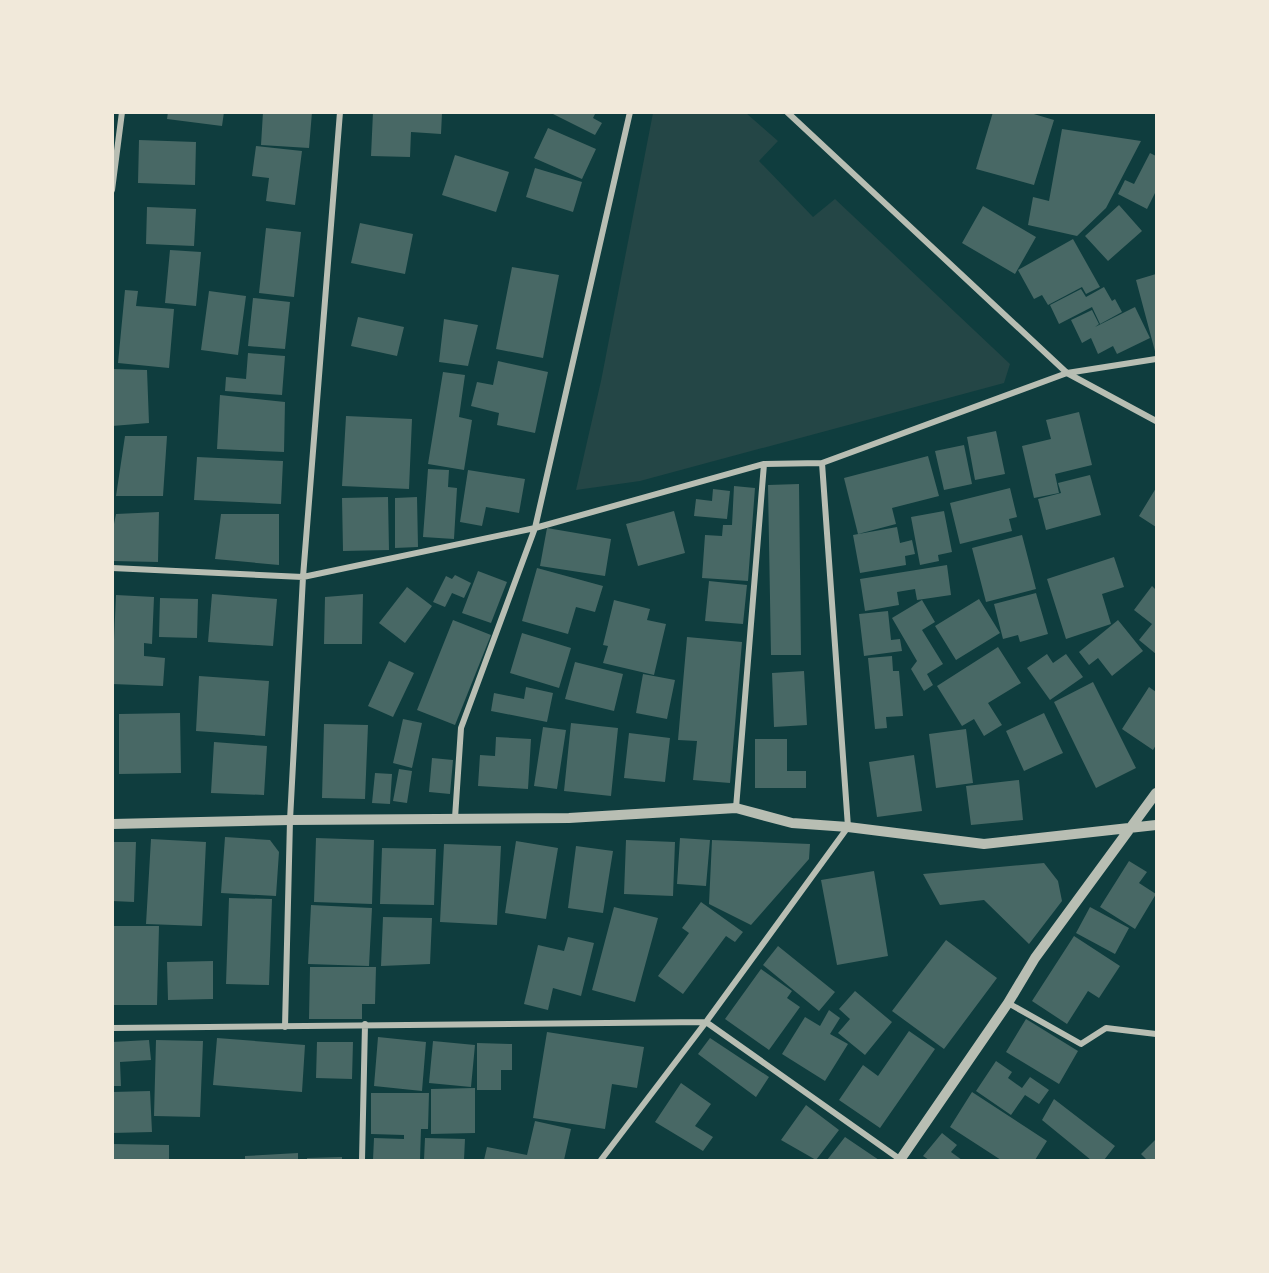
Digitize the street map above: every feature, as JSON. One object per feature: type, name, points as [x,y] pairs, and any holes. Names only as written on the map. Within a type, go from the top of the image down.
[{"type":"street","points":[[112,190],[122,112]]},
{"type":"street","points":[[285,1027],[290,820],[303,578],[340,112]]},
{"type":"street","points":[[455,818],[460,728],[535,528],[630,112]]},
{"type":"street","points":[[787,112],[1067,373],[1156,421]]},
{"type":"street","points":[[112,568],[303,578],[535,528],[764,464],[822,463],[1067,373],[1156,359]]},
{"type":"street","points":[[601,1161],[848,827],[822,463]]},
{"type":"street","points":[[736,808],[764,464]]},
{"type":"street","points":[[112,1028],[706,1022],[901,1160],[1008,1004],[1035,958],[1156,793]]},
{"type":"street","points":[[112,824],[570,818],[736,808],[792,823],[848,827],[984,844],[1156,825]]},
{"type":"street","points":[[1008,1004],[1081,1044],[1106,1028],[1156,1034]]},
{"type":"street","points":[[362,1161],[365,1024]]},
{"type":"shaded area","points":[[653,113],[746,113],[778,141],[759,161],[813,217],[835,199],[1010,364],[1004,383],[640,481],[576,490],[601,381]]},
{"type":"building","points":[[168,112],[224,112],[222,126],[167,119]]},
{"type":"building","points":[[263,112],[312,112],[309,148],[261,145]]},
{"type":"building","points":[[373,112],[442,113],[441,134],[411,132],[410,157],[371,156]]},
{"type":"building","points":[[549,112],[596,112],[593,118],[602,123],[595,135]]},
{"type":"building","points":[[993,112],[1027,112],[1054,120],[1034,185],[976,169]]},
{"type":"building","points":[[548,128],[596,149],[582,179],[534,158]]},
{"type":"building","points":[[1062,129],[1141,141],[1106,208],[1077,236],[1028,225],[1033,197],[1049,201]]},
{"type":"building","points":[[139,140],[196,142],[195,185],[138,183]]},
{"type":"building","points":[[256,146],[302,151],[295,205],[266,201],[269,178],[252,176]]},
{"type":"building","points":[[1150,153],[1156,156],[1156,191],[1147,209],[1118,194],[1125,180],[1134,184]]},
{"type":"building","points":[[455,155],[509,172],[496,212],[442,195]]},
{"type":"building","points":[[535,168],[582,182],[573,212],[526,197]]},
{"type":"building","points":[[1119,205],[1142,231],[1108,261],[1085,236]]},
{"type":"building","points":[[983,206],[1036,237],[1015,274],[962,243]]},
{"type":"building","points":[[147,207],[196,209],[194,246],[146,244]]},
{"type":"building","points":[[360,223],[413,234],[405,274],[351,263]]},
{"type":"building","points":[[266,228],[301,232],[294,297],[259,293]]},
{"type":"building","points":[[1073,239],[1100,287],[1086,294],[1082,287],[1048,305],[1042,295],[1034,299],[1018,270]]},
{"type":"building","points":[[170,250],[201,252],[196,306],[165,303]]},
{"type":"building","points":[[512,267],[559,275],[543,358],[496,349]]},
{"type":"building","points":[[1156,274],[1156,355],[1136,280]]},
{"type":"building","points":[[1104,287],[1112,301],[1115,299],[1122,312],[1100,324],[1092,307],[1059,324],[1050,305],[1081,289],[1086,297]]},
{"type":"building","points":[[125,290],[138,291],[136,306],[174,309],[169,368],[118,363]]},
{"type":"building","points":[[209,291],[246,296],[238,355],[201,350]]},
{"type":"building","points":[[253,298],[290,302],[285,349],[248,346]]},
{"type":"building","points":[[1135,307],[1150,338],[1117,354],[1113,346],[1098,354],[1091,338],[1082,343],[1071,320],[1092,310],[1099,324],[1095,327]]},
{"type":"building","points":[[358,317],[404,327],[397,356],[351,346]]},
{"type":"building","points":[[444,319],[478,325],[468,366],[439,362]]},
{"type":"building","points":[[248,353],[285,356],[282,395],[225,391],[226,377],[246,379]]},
{"type":"building","points":[[498,361],[548,372],[535,433],[497,425],[499,413],[471,406],[477,382],[493,385]]},
{"type":"building","points":[[112,369],[147,370],[149,423],[112,426]]},
{"type":"building","points":[[443,372],[465,375],[459,417],[472,420],[464,470],[428,464]]},
{"type":"building","points":[[220,395],[285,402],[284,452],[217,449]]},
{"type":"building","points":[[1079,412],[1092,465],[1055,474],[1059,493],[1034,498],[1022,446],[1051,439],[1046,420]]},
{"type":"building","points":[[346,416],[412,419],[409,489],[342,486]]},
{"type":"building","points":[[996,431],[1005,474],[975,480],[967,437]]},
{"type":"building","points":[[125,436],[167,436],[163,496],[116,496]]},
{"type":"building","points":[[964,445],[972,484],[944,490],[935,451]]},
{"type":"building","points":[[928,456],[939,496],[892,508],[896,524],[858,534],[844,478]]},
{"type":"building","points":[[197,457],[283,461],[281,504],[194,500]]},
{"type":"building","points":[[428,469],[449,470],[448,487],[457,488],[454,539],[423,537]]},
{"type":"building","points":[[468,470],[525,479],[519,513],[486,507],[482,526],[460,522]]},
{"type":"building","points":[[1090,475],[1101,515],[1046,530],[1038,499],[1061,493],[1058,483]]},
{"type":"building","points":[[799,484],[801,655],[771,655],[768,485]]},
{"type":"building","points":[[734,486],[755,488],[748,581],[702,578],[705,535],[722,536],[723,525],[732,525]]},
{"type":"building","points":[[1010,488],[1017,517],[1009,519],[1012,531],[960,544],[950,503]]},
{"type":"building","points":[[1156,488],[1156,527],[1139,516]]},
{"type":"building","points":[[713,489],[730,491],[727,519],[694,516],[696,499],[712,501]]},
{"type":"building","points":[[388,497],[389,550],[343,551],[342,498]]},
{"type":"building","points":[[417,497],[418,547],[395,548],[395,498]]},
{"type":"building","points":[[674,511],[685,553],[638,566],[626,524]]},
{"type":"building","points":[[944,511],[952,552],[938,555],[939,561],[920,565],[911,517]]},
{"type":"building","points":[[159,512],[158,562],[112,561],[112,534],[116,514]]},
{"type":"building","points":[[221,514],[279,514],[279,565],[215,559]]},
{"type":"building","points":[[897,527],[900,543],[912,540],[915,554],[905,556],[906,565],[860,573],[853,535]]},
{"type":"building","points":[[547,528],[611,539],[605,576],[540,566]]},
{"type":"building","points":[[1022,535],[1036,589],[986,602],[972,548]]},
{"type":"building","points":[[1114,557],[1124,587],[1102,594],[1111,624],[1066,639],[1047,579]]},
{"type":"building","points":[[947,565],[951,595],[917,600],[915,589],[897,592],[899,605],[865,611],[860,579]]},
{"type":"building","points":[[537,568],[603,586],[595,612],[576,607],[568,634],[522,621]]},
{"type":"building","points":[[478,571],[507,582],[491,623],[462,613]]},
{"type":"building","points":[[455,575],[471,583],[464,598],[452,593],[445,607],[433,602],[446,576],[452,579]]},
{"type":"building","points":[[709,581],[747,585],[743,624],[705,621]]},
{"type":"building","points":[[1152,586],[1156,590],[1156,654],[1139,640],[1152,624],[1134,610]]},
{"type":"building","points":[[407,587],[432,606],[405,643],[379,623]]},
{"type":"building","points":[[1036,593],[1048,634],[1020,642],[1018,635],[1003,639],[994,604]]},
{"type":"building","points":[[212,594],[277,599],[273,646],[208,642]]},
{"type":"building","points":[[363,594],[362,644],[324,644],[325,597]]},
{"type":"building","points":[[116,595],[154,597],[152,644],[144,643],[144,656],[165,658],[163,686],[112,684]]},
{"type":"building","points":[[160,598],[198,599],[197,638],[159,637]]},
{"type":"building","points":[[979,599],[1000,633],[956,660],[935,626]]},
{"type":"building","points":[[614,600],[650,609],[647,620],[666,624],[654,675],[603,663],[608,646],[603,645]]},
{"type":"building","points":[[922,600],[935,622],[922,630],[943,664],[927,674],[933,685],[924,691],[911,669],[917,661],[892,618]]},
{"type":"building","points":[[888,611],[891,640],[900,639],[902,651],[864,656],[859,614]]},
{"type":"building","points":[[453,620],[491,635],[455,725],[417,710]]},
{"type":"building","points":[[1118,620],[1143,651],[1112,676],[1098,658],[1089,665],[1079,652]]},
{"type":"building","points":[[522,633],[571,648],[559,688],[510,673]]},
{"type":"building","points":[[687,637],[742,642],[730,783],[693,780],[697,741],[678,740]]},
{"type":"building","points":[[998,647],[1021,683],[988,703],[1002,725],[984,736],[974,719],[962,726],[937,686]]},
{"type":"building","points":[[1047,654],[1053,663],[1066,654],[1083,677],[1050,700],[1027,668]]},
{"type":"building","points":[[892,656],[893,671],[899,671],[903,716],[886,717],[887,728],[875,729],[868,658]]},
{"type":"building","points":[[389,661],[414,673],[393,717],[368,706]]},
{"type":"building","points":[[575,662],[623,674],[614,711],[565,699]]},
{"type":"building","points":[[804,671],[807,725],[774,727],[772,673]]},
{"type":"building","points":[[643,674],[675,680],[667,719],[636,713]]},
{"type":"building","points":[[199,676],[269,681],[265,736],[196,731]]},
{"type":"building","points":[[1093,682],[1136,768],[1096,788],[1054,702]]},
{"type":"building","points":[[526,687],[553,693],[547,722],[491,711],[494,693],[524,699]]},
{"type":"building","points":[[1149,687],[1156,692],[1156,745],[1153,750],[1122,729]]},
{"type":"building","points":[[180,713],[181,773],[119,774],[119,714]]},
{"type":"building","points":[[1044,713],[1063,753],[1024,771],[1006,731]]},
{"type":"building","points":[[403,719],[422,723],[412,768],[393,763]]},
{"type":"building","points":[[571,723],[618,728],[611,796],[564,791]]},
{"type":"building","points":[[324,724],[368,725],[365,799],[322,798]]},
{"type":"building","points":[[543,727],[566,730],[557,789],[534,786]]},
{"type":"building","points":[[966,729],[973,783],[936,788],[929,734]]},
{"type":"building","points":[[629,733],[670,738],[665,782],[624,778]]},
{"type":"building","points":[[496,737],[531,739],[528,789],[478,786],[480,755],[495,756]]},
{"type":"building","points":[[755,739],[787,739],[787,771],[806,771],[806,788],[755,788]]},
{"type":"building","points":[[214,742],[267,746],[264,795],[211,793]]},
{"type":"building","points":[[914,755],[922,811],[877,817],[869,762]]},
{"type":"building","points":[[432,758],[453,760],[450,794],[429,792]]},
{"type":"building","points":[[399,769],[412,771],[407,803],[393,801]]},
{"type":"building","points":[[375,773],[392,774],[390,804],[372,803]]},
{"type":"building","points":[[1019,780],[1023,820],[971,825],[966,786]]},
{"type":"building","points":[[225,837],[270,840],[279,852],[276,896],[221,893]]},
{"type":"building","points":[[316,838],[374,840],[372,904],[314,902]]},
{"type":"building","points":[[680,838],[710,840],[706,886],[677,884]]},
{"type":"building","points":[[151,839],[206,842],[202,926],[146,924]]},
{"type":"building","points":[[626,840],[675,842],[673,896],[624,894]]},
{"type":"building","points":[[712,840],[810,844],[809,859],[751,925],[709,904]]},
{"type":"building","points":[[516,841],[558,848],[546,919],[505,913]]},
{"type":"building","points":[[112,842],[136,842],[134,902],[112,901]]},
{"type":"building","points":[[444,844],[501,846],[497,925],[440,922]]},
{"type":"building","points":[[576,846],[613,851],[603,913],[568,908]]},
{"type":"building","points":[[382,848],[436,849],[434,905],[380,904]]},
{"type":"building","points":[[1129,861],[1147,872],[1139,883],[1156,894],[1135,929],[1100,907]]},
{"type":"building","points":[[1044,863],[1058,881],[1062,901],[1029,944],[984,900],[940,905],[923,874]]},
{"type":"building","points":[[874,871],[888,956],[837,965],[821,880]]},
{"type":"building","points":[[229,898],[272,899],[269,985],[226,984]]},
{"type":"building","points":[[701,902],[743,932],[735,942],[726,936],[683,994],[658,976],[689,933],[682,928]]},
{"type":"building","points":[[311,905],[372,908],[369,966],[308,964]]},
{"type":"building","points":[[614,907],[658,918],[635,1002],[592,990]]},
{"type":"building","points":[[1090,907],[1129,928],[1115,954],[1076,933]]},
{"type":"building","points":[[383,917],[432,918],[430,964],[381,966]]},
{"type":"building","points":[[112,926],[159,926],[157,1005],[112,1005]]},
{"type":"building","points":[[1074,936],[1120,966],[1099,998],[1088,991],[1067,1024],[1032,1001]]},
{"type":"building","points":[[568,937],[594,943],[581,996],[553,988],[548,1010],[524,1004],[538,945],[564,951]]},
{"type":"building","points":[[946,940],[997,978],[944,1049],[892,1011]]},
{"type":"building","points":[[778,946],[835,992],[819,1011],[763,965]]},
{"type":"building","points":[[213,961],[213,999],[168,1000],[167,962]]},
{"type":"building","points":[[310,967],[376,967],[375,1004],[362,1004],[362,1019],[309,1019]]},
{"type":"building","points":[[761,969],[792,991],[787,998],[800,1007],[769,1050],[725,1019]]},
{"type":"building","points":[[855,991],[892,1022],[865,1055],[838,1033],[850,1019],[839,1009]]},
{"type":"building","points":[[829,1010],[840,1018],[830,1034],[848,1044],[825,1081],[782,1054],[805,1017],[820,1026]]},
{"type":"building","points":[[1026,1019],[1078,1051],[1059,1084],[1006,1052]]},
{"type":"building","points":[[909,1031],[935,1049],[880,1128],[839,1100],[863,1065],[878,1076]]},
{"type":"building","points":[[547,1032],[644,1047],[637,1088],[612,1084],[605,1129],[533,1118]]},
{"type":"building","points":[[378,1037],[426,1042],[422,1091],[374,1086]]},
{"type":"building","points":[[217,1038],[305,1045],[302,1092],[213,1085]]},
{"type":"building","points":[[710,1038],[769,1077],[756,1097],[698,1054]]},
{"type":"building","points":[[149,1040],[151,1060],[120,1062],[121,1086],[112,1086],[112,1042]]},
{"type":"building","points":[[156,1040],[203,1041],[200,1117],[154,1116]]},
{"type":"building","points":[[433,1041],[475,1045],[471,1087],[429,1083]]},
{"type":"building","points":[[317,1042],[353,1042],[352,1079],[316,1078]]},
{"type":"building","points":[[477,1043],[512,1044],[512,1070],[501,1070],[501,1090],[477,1090]]},
{"type":"building","points":[[996,1061],[1012,1072],[1008,1078],[1022,1088],[1030,1077],[1049,1090],[1039,1104],[1025,1095],[1011,1115],[976,1091]]},
{"type":"building","points":[[681,1083],[711,1104],[695,1126],[713,1137],[703,1151],[655,1122]]},
{"type":"building","points":[[475,1088],[475,1133],[431,1134],[431,1089]]},
{"type":"building","points":[[150,1091],[152,1132],[112,1133],[112,1092]]},
{"type":"building","points":[[972,1092],[1047,1141],[1035,1160],[1001,1160],[950,1127]]},
{"type":"building","points":[[371,1093],[429,1093],[428,1129],[421,1129],[420,1160],[373,1160],[374,1138],[404,1139],[404,1135],[371,1134]]},
{"type":"building","points":[[1054,1099],[1115,1146],[1104,1160],[1091,1160],[1042,1120]]},
{"type":"building","points":[[806,1105],[839,1130],[816,1160],[781,1140]]},
{"type":"building","points":[[535,1121],[571,1129],[564,1160],[484,1160],[487,1147],[527,1155]]},
{"type":"building","points":[[942,1133],[957,1145],[951,1152],[962,1160],[929,1160],[923,1156]]},
{"type":"building","points":[[845,1137],[879,1160],[827,1160]]},
{"type":"building","points":[[425,1138],[465,1139],[464,1160],[424,1160]]},
{"type":"building","points":[[1156,1139],[1156,1160],[1147,1160],[1141,1154]]},
{"type":"building","points":[[112,1144],[169,1145],[169,1160],[112,1160]]},
{"type":"building","points":[[298,1153],[298,1160],[245,1160],[245,1156]]},
{"type":"building","points":[[342,1157],[342,1160],[307,1160],[307,1158]]}]
